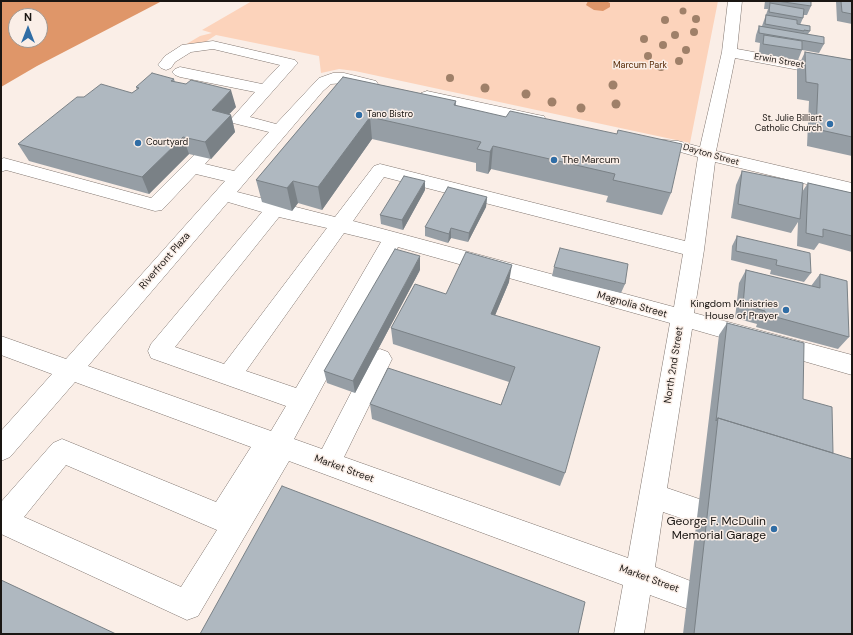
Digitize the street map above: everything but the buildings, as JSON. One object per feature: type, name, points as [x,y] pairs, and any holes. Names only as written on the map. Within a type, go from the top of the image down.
[{"type":"street","name":"North 2nd Street","points":[[629,634],[694,250],[706,154],[729,52],[735,1]]},
{"type":"street","points":[[172,72],[170,59],[188,48],[213,45],[290,63],[234,125],[280,130]]},
{"type":"street","name":"Erwin Street","points":[[729,52],[852,75]]},
{"type":"street","points":[[152,71],[172,72],[266,90]]},
{"type":"street","name":"Riverfront Plaza","points":[[1,450],[236,178],[317,88],[333,78],[344,78],[383,86]]},
{"type":"street","points":[[413,93],[555,123]]},
{"type":"street","name":"Dayton Street","points":[[640,142],[678,146],[733,162],[852,189]]},
{"type":"street","points":[[2,165],[155,205],[197,162],[236,178]]},
{"type":"street","points":[[229,376],[380,170],[694,250]]},
{"type":"street","name":"Magnolia Street","points":[[223,194],[275,209],[341,224],[435,249],[682,319],[852,365]]},
{"type":"street","points":[[275,209],[158,351],[302,401]]},
{"type":"street","points":[[276,444],[222,518],[62,451],[3,521],[187,605],[276,444],[394,238]]},
{"type":"street","name":"Market Street","points":[[1,345],[688,594]]},
{"type":"street","points":[[328,463],[380,359]]},
{"type":"street","points":[[653,496],[698,511]]},
{"type":"green space","name":"Marcum Park","points":[[252,1],[718,1],[690,143],[355,71],[339,69],[321,73],[319,56],[216,35],[178,60],[163,58],[200,36],[212,33],[202,30]]},
{"type":"shaded area","points":[[1,1],[162,1],[37,66],[1,87]]},
{"type":"shaded area","points":[[588,1],[606,1],[610,3],[610,7],[603,11],[594,10],[586,5]]},
{"type":"place","name":"Tano Bistro","points":[[359,115]]},
{"type":"place","name":"St. Julie Billiart Catholic Church","points":[[830,124]]},
{"type":"place","name":"Courtyard","points":[[138,143]]},
{"type":"place","name":"The Marcum","points":[[554,160]]},
{"type":"place","name":"Kingdom Ministries House of Prayer","points":[[786,310]]},
{"type":"place","name":"George F. McDulin Memorial Garage","points":[[774,529]]}]
